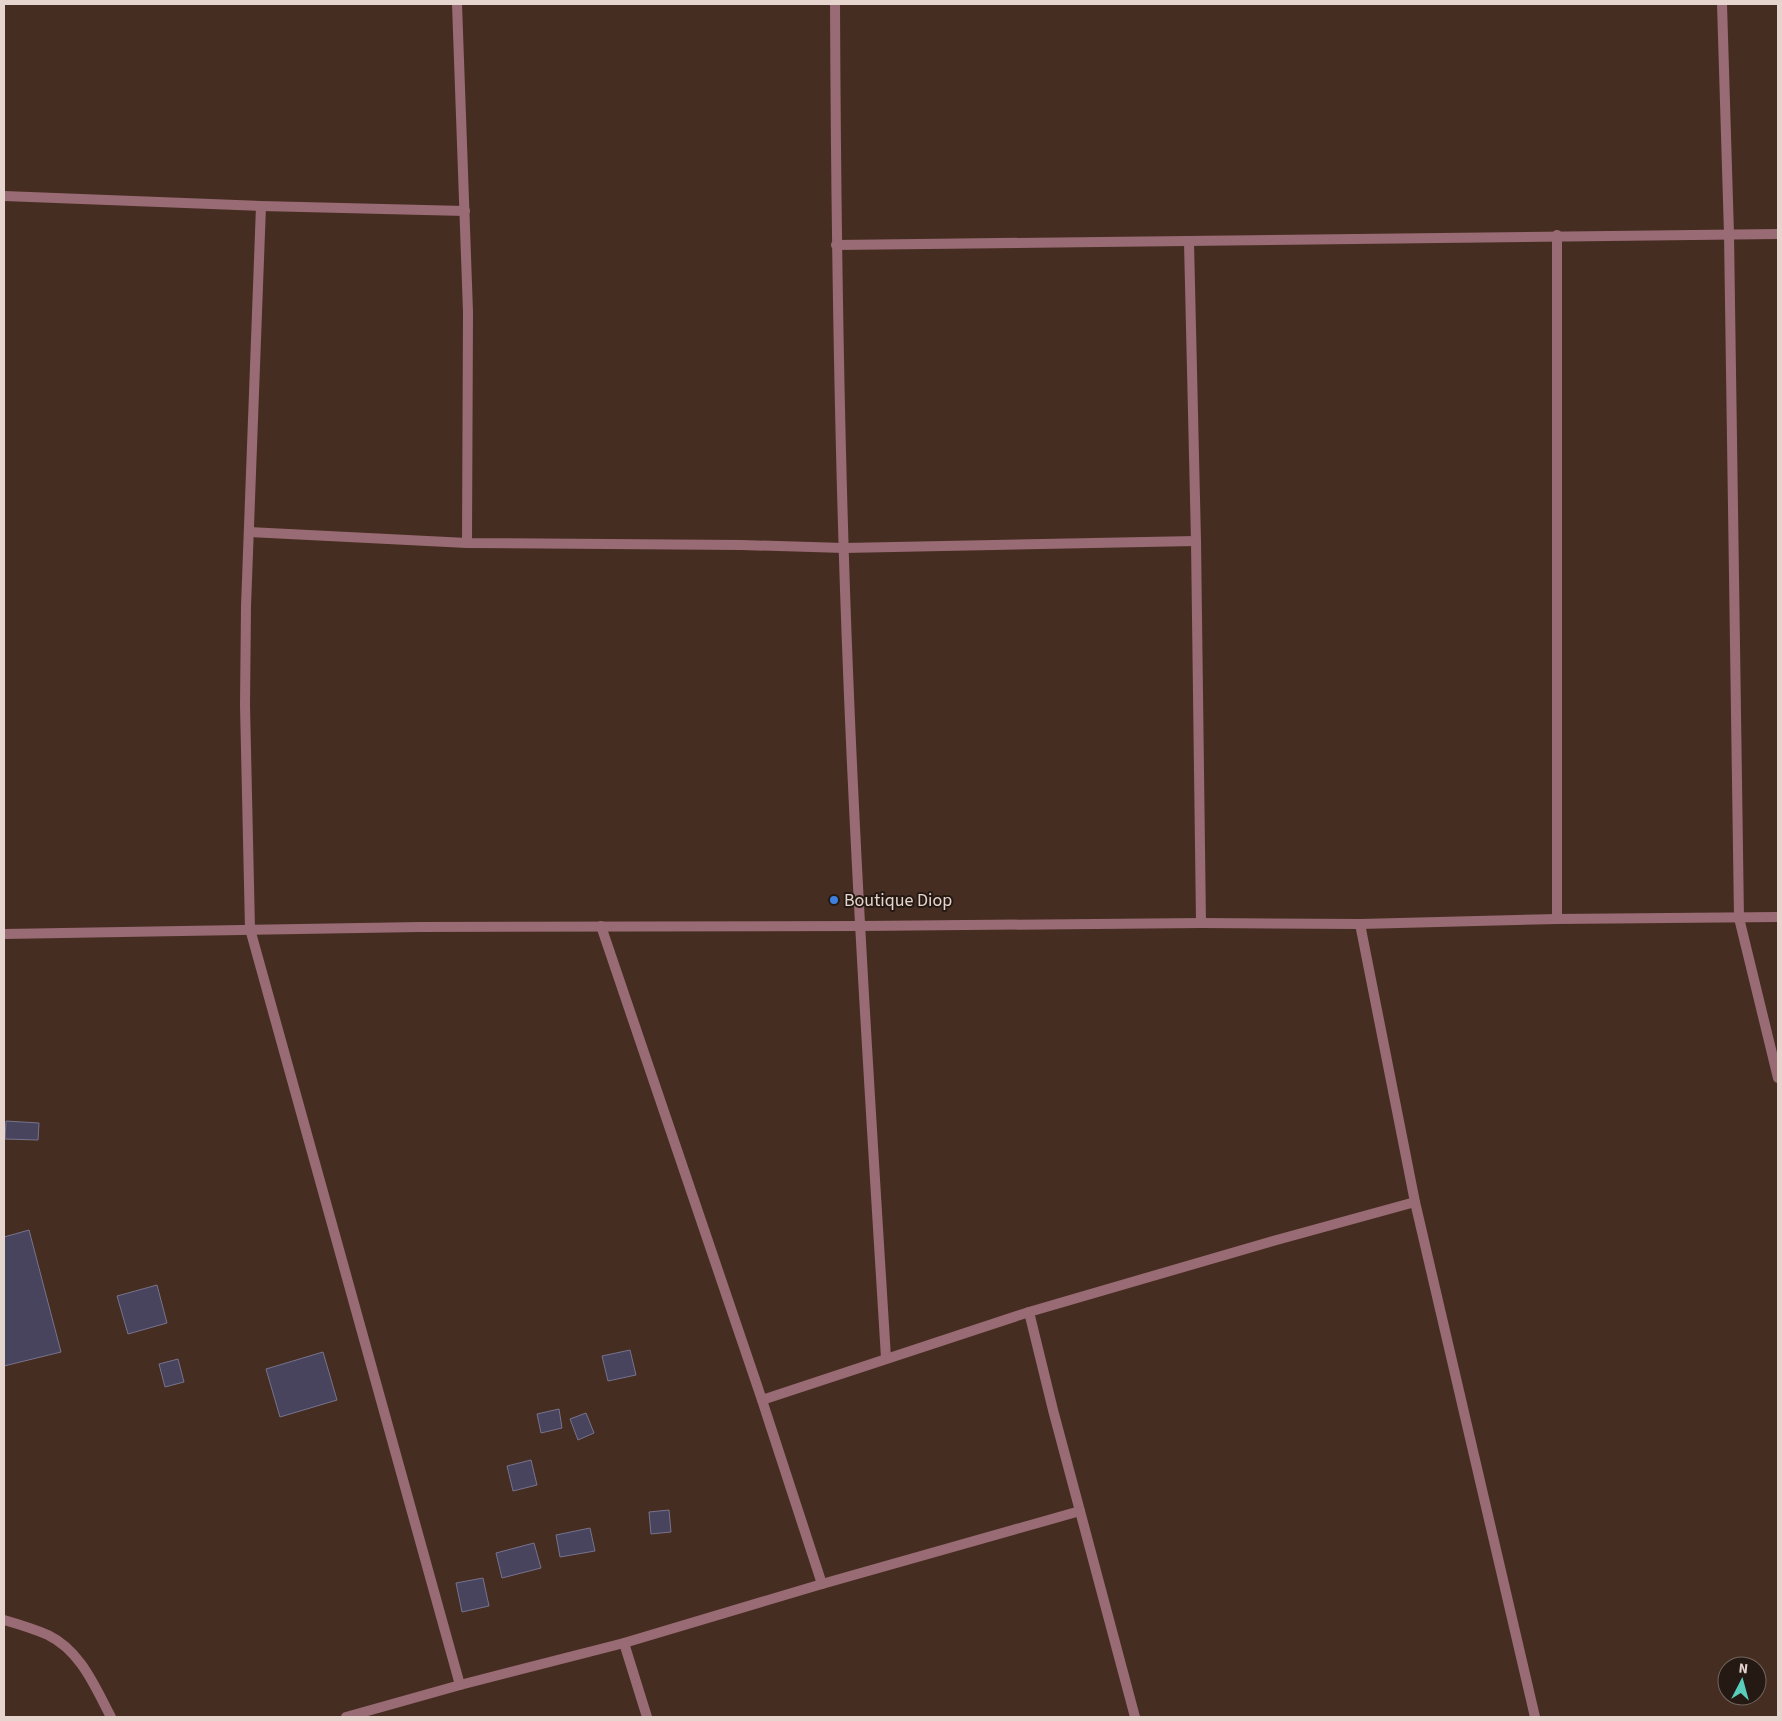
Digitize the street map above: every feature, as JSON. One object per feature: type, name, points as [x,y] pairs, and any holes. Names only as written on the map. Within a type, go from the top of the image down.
[{"type":"street","points":[[457,4],[468,312],[467,543]]},
{"type":"street","points":[[835,4],[836,245],[848,669],[860,926],[886,1358]]},
{"type":"street","points":[[1722,4],[1729,234],[1740,918],[1778,1078]]},
{"type":"street","points":[[4,196],[261,206],[465,211]]},
{"type":"street","points":[[261,206],[249,532],[245,705],[250,929],[460,1685]]},
{"type":"street","points":[[836,245],[1778,234]]},
{"type":"street","points":[[1557,236],[1558,919]]},
{"type":"street","points":[[1189,242],[1196,541],[1201,923]]},
{"type":"street","points":[[249,532],[467,543],[844,548],[1196,541]]},
{"type":"street","points":[[4,934],[250,929],[601,926],[1360,924],[1558,919],[1778,917]]},
{"type":"street","points":[[1360,924],[1415,1202],[1535,1717]]},
{"type":"street","points":[[601,926],[762,1400],[822,1584]]},
{"type":"street","points":[[762,1400],[1029,1312],[1415,1202]]},
{"type":"street","points":[[1029,1312],[1135,1717]]},
{"type":"street","points":[[346,1717],[460,1685],[624,1643],[822,1584],[1080,1511]]},
{"type":"street","points":[[4,1620],[49,1636],[72,1652],[87,1670],[111,1717]]},
{"type":"street","points":[[624,1643],[647,1717]]},
{"type":"building","points":[[6,1121],[39,1123],[38,1140],[5,1139]]},
{"type":"building","points":[[29,1230],[61,1352],[4,1366],[4,1237]]},
{"type":"building","points":[[157,1285],[167,1323],[128,1334],[117,1296]]},
{"type":"building","points":[[630,1350],[636,1375],[608,1381],[602,1356]]},
{"type":"building","points":[[323,1352],[337,1400],[280,1417],[266,1369]]},
{"type":"building","points":[[178,1359],[184,1382],[165,1387],[159,1364]]},
{"type":"building","points":[[559,1409],[562,1428],[541,1433],[537,1414]]},
{"type":"building","points":[[586,1413],[594,1433],[578,1440],[570,1419]]},
{"type":"building","points":[[531,1460],[537,1485],[513,1491],[507,1466]]},
{"type":"building","points":[[669,1510],[671,1532],[651,1534],[649,1512]]},
{"type":"building","points":[[590,1528],[595,1551],[560,1557],[556,1535]]},
{"type":"building","points":[[534,1543],[541,1568],[502,1578],[496,1553]]},
{"type":"building","points":[[483,1578],[489,1606],[462,1612],[456,1583]]},
{"type":"place","name":"Boutique Diop","points":[[834,900]]}]
